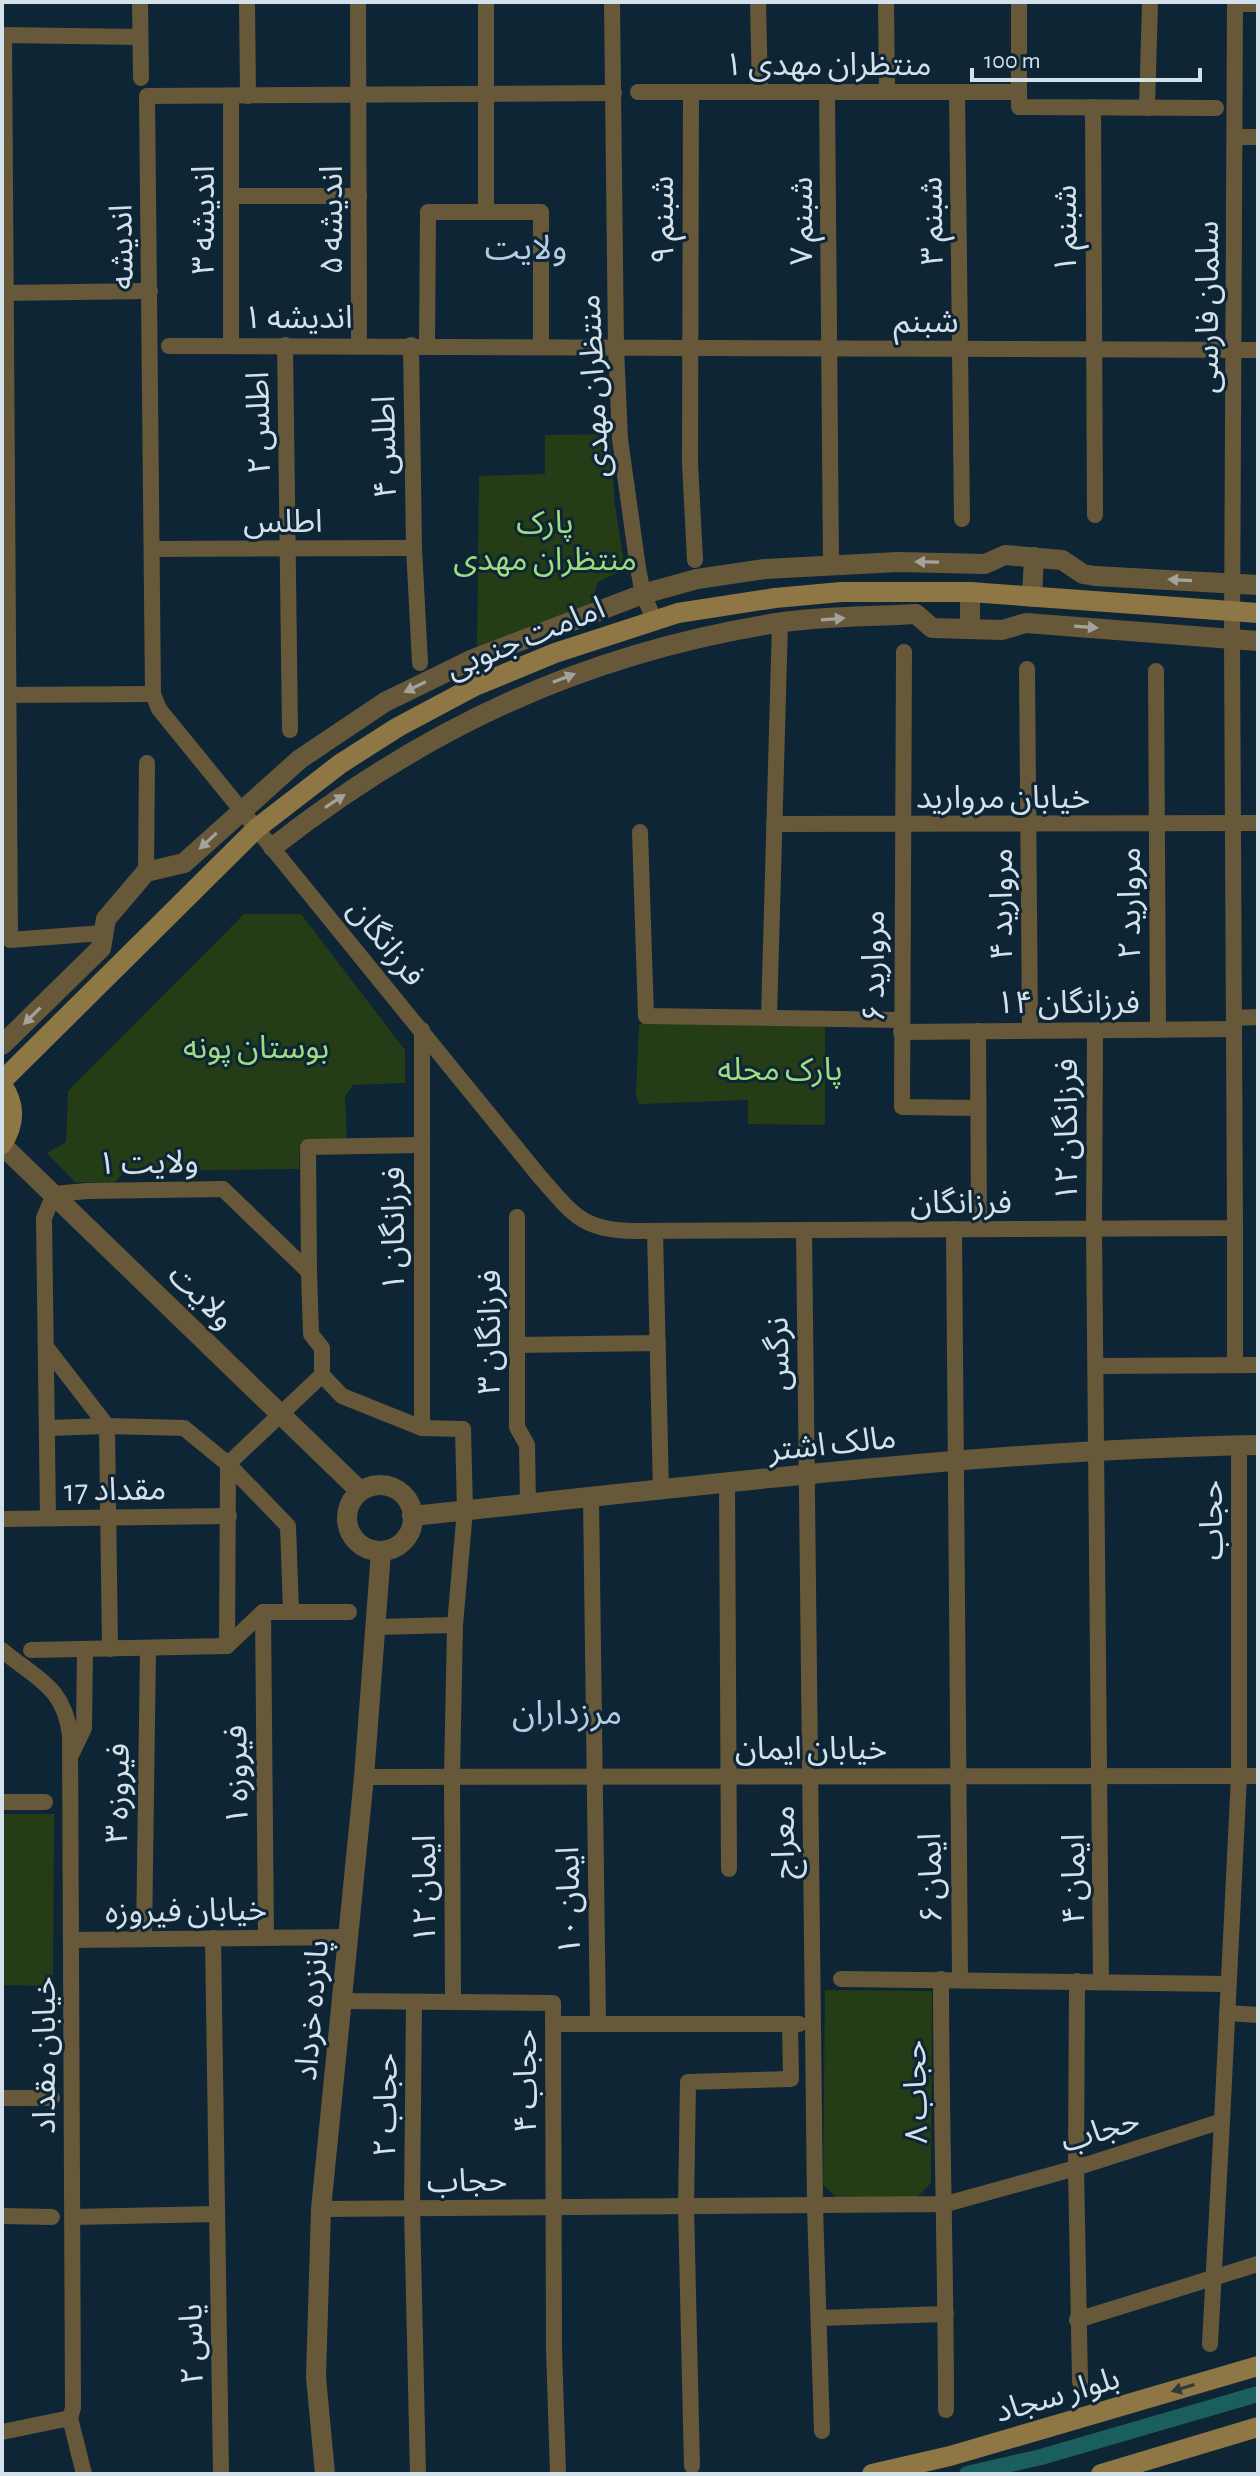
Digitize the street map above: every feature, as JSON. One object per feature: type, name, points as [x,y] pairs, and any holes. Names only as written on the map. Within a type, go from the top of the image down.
[{"type":"main road","name":"امامت جنوبی","points":[[2,1083],[257,828],[340,764],[398,727],[475,686],[555,653],[678,613],[775,598],[841,592],[970,592],[1258,613]]},
{"type":"main road","points":[[2,1083],[11,1102],[13,1117],[10,1132],[2,1144]]},
{"type":"main road","name":"بلوار سجاد","points":[[872,2474],[950,2456],[1258,2366]]},
{"type":"main road","points":[[1101,2474],[1258,2427]]},
{"type":"street","points":[[140,2],[141,78]]},
{"type":"street","name":"اندیشه ۳","points":[[231,345],[231,196],[247,2]]},
{"type":"street","name":"اندیشه ۵","points":[[358,2],[359,345]]},
{"type":"street","points":[[486,2],[486,212],[541,212],[541,347]]},
{"type":"street","name":"منتظران مهدی","points":[[612,2],[616,348],[622,454],[643,594],[654,619]]},
{"type":"street","points":[[758,2],[760,92]]},
{"type":"street","points":[[886,2],[887,92]]},
{"type":"street","points":[[1019,2],[1019,99]]},
{"type":"street","points":[[1147,108],[1150,2]]},
{"type":"street","points":[[1235,3],[1258,4]]},
{"type":"street","name":"سلمان فارسی","points":[[1233,611],[1235,3]]},
{"type":"street","points":[[103,933],[10,940],[5,695],[4,35],[139,37]]},
{"type":"street","name":"منتظران مهدی ۱","points":[[638,92],[957,92],[1093,107],[1216,108]]},
{"type":"street","name":"شبنم ۹","points":[[691,92],[689,348],[695,560]]},
{"type":"street","name":"شبنم ۷","points":[[827,92],[831,565]]},
{"type":"street","name":"شبنم ۳","points":[[957,92],[962,519]]},
{"type":"street","name":"اندیشه","points":[[153,694],[147,96],[614,93]]},
{"type":"street","name":"شبنم ۱","points":[[1093,107],[1095,515]]},
{"type":"street","points":[[1235,137],[1258,137]]},
{"type":"street","points":[[231,196],[359,196]]},
{"type":"street","name":"اطلس ۴","points":[[420,663],[414,548],[419,345],[428,212],[486,212]]},
{"type":"street","points":[[4,293],[150,291]]},
{"type":"street","name":"اطلس ۲","points":[[285,345],[290,730]]},
{"type":"street","name":"اندیشه ۱","points":[[169,346],[541,347]]},
{"type":"street","name":"شبنم","points":[[541,347],[1258,350]]},
{"type":"street","name":"اطلس","points":[[152,549],[414,548]]},
{"type":"street","points":[[2,1045],[101,948],[106,919],[146,872],[184,863],[300,759],[385,702],[488,653],[643,594],[711,577],[765,569],[898,562],[985,564],[1005,555],[1062,560],[1083,574],[1258,585]]},
{"type":"street","points":[[1032,597],[1034,557]]},
{"type":"street","points":[[970,592],[970,628]]},
{"type":"street","points":[[1233,611],[1235,1365]]},
{"type":"street","points":[[678,613],[680,641]]},
{"type":"street","points":[[273,847],[402,757],[472,718],[564,678],[680,641],[780,623],[916,614],[932,628],[1002,630],[1026,623],[1258,641]]},
{"type":"street","points":[[769,1017],[780,623]]},
{"type":"street","name":"مروارید ۶","points":[[904,652],[902,1107],[978,1108]]},
{"type":"street","name":"مروارید ۴","points":[[1027,669],[1030,1030]]},
{"type":"street","name":"مروارید ۲","points":[[1156,671],[1158,1030]]},
{"type":"street","points":[[5,695],[153,694],[159,709],[257,828]]},
{"type":"street","points":[[146,872],[147,763]]},
{"type":"street","name":"خیابان مروارید","points":[[774,824],[1258,823]]},
{"type":"street","name":"فرزانگان","points":[[257,828],[540,1177],[585,1223],[599,1228],[655,1231],[1235,1228]]},
{"type":"street","name":"فرزانگان ۱۴","points":[[640,832],[646,1016],[769,1017],[978,1031],[1158,1030],[1234,1023],[1258,1017]]},
{"type":"street","name":"فرزانگان ۱","points":[[422,1030],[422,1428]]},
{"type":"street","points":[[978,1031],[979,1229]]},
{"type":"street","name":"فرزانگان ۱۲","points":[[1095,1031],[1097,1450]]},
{"type":"street","name":"ولایت","points":[[2,1144],[360,1491]]},
{"type":"street","points":[[420,1145],[308,1147],[311,1334],[322,1348],[322,1375],[342,1396],[422,1428]]},
{"type":"street","name":"ولایت ۱","points":[[54,1194],[223,1189],[309,1272]]},
{"type":"street","points":[[48,1518],[44,1218],[54,1194]]},
{"type":"street","name":"فرزانگان ۳","points":[[517,1217],[517,1427],[527,1445],[528,1504]]},
{"type":"street","name":"ایمان ۶","points":[[954,1229],[960,1979]]},
{"type":"street","name":"نرگس","points":[[804,1230],[807,1476]]},
{"type":"street","points":[[655,1231],[661,1491]]},
{"type":"street","points":[[517,1345],[658,1343]]},
{"type":"street","points":[[46,1347],[107,1426],[110,1649]]},
{"type":"street","points":[[1096,1366],[1258,1365]]},
{"type":"street","points":[[227,1646],[228,1464],[322,1375]]},
{"type":"street","points":[[47,1428],[184,1428],[228,1464],[288,1526],[291,1611]]},
{"type":"street","name":"ایمان ۱۲","points":[[422,1428],[463,1429],[465,1510],[455,1625],[452,1776],[453,2002]]},
{"type":"street","name":"مالک اشتر","points":[[412,1516],[955,1461],[1097,1450],[1248,1446]]},
{"type":"street","name":"حجاب","points":[[321,2209],[946,2204],[1076,2168],[1222,2121],[1239,1776],[1248,1446]]},
{"type":"street","name":"ایمان ۴","points":[[1097,1450],[1101,1982]]},
{"type":"street","name":"معراج","points":[[807,1476],[815,2207],[822,2431]]},
{"type":"street","points":[[727,1484],[729,1869]]},
{"type":"street","points":[[378,1485],[396,1489],[409,1502],[412,1516],[409,1534],[402,1543],[381,1552],[361,1546],[348,1529],[348,1508],[360,1491],[378,1485]]},
{"type":"street","name":"ایمان ۱۰","points":[[591,1498],[598,2024]]},
{"type":"street","name":"مقداد 17","points":[[2,1519],[229,1516]]},
{"type":"street","name":"پانزده خرداد","points":[[325,2474],[316,2377],[321,2209],[364,1777],[381,1552]]},
{"type":"street","points":[[31,1650],[227,1646],[263,1612],[349,1612]]},
{"type":"street","name":"فیروزه ۱","points":[[263,1612],[266,1937]]},
{"type":"street","points":[[377,1627],[455,1625]]},
{"type":"street","name":"فیروزه ۳","points":[[144,1939],[148,1649]]},
{"type":"street","points":[[71,1754],[84,1728],[85,1650]]},
{"type":"street","name":"خیابان مقداد","points":[[3,1652],[53,1690],[67,1712],[71,1754],[72,1940],[73,2408],[70,2418],[84,2474]]},
{"type":"street","name":"خیابان ایمان","points":[[364,1777],[1258,1776]]},
{"type":"street","points":[[2,1802],[45,1802]]},
{"type":"street","name":"خیابان فیروزه","points":[[72,1940],[348,1937]]},
{"type":"street","name":"یاس ۲","points":[[213,1938],[221,2474]]},
{"type":"street","points":[[841,1979],[1228,1984]]},
{"type":"street","name":"حجاب ۸","points":[[941,1979],[946,2410]]},
{"type":"street","points":[[1077,1981],[1077,2320],[1080,2382]]},
{"type":"street","points":[[343,2001],[453,2002]]},
{"type":"street","name":"حجاب ۲","points":[[414,2002],[412,2208],[418,2474]]},
{"type":"street","name":"حجاب ۴","points":[[453,2002],[553,2003],[554,2348],[558,2474]]},
{"type":"street","points":[[1227,2013],[1258,2015]]},
{"type":"street","points":[[553,2024],[813,2024]]},
{"type":"street","points":[[692,2466],[686,2207],[688,2082],[791,2079],[790,2024]]},
{"type":"street","points":[[2,2098],[52,2098]]},
{"type":"street","points":[[1210,2344],[1222,2121]]},
{"type":"street","points":[[73,2217],[217,2214]]},
{"type":"street","points":[[2,2216],[52,2217]]},
{"type":"street","points":[[1077,2320],[1258,2264]]},
{"type":"street","points":[[820,2318],[946,2314]]},
{"type":"street","points":[[2,2432],[70,2418]]},
{"type":"green space","name":"پارک منتظران مهدی","points":[[610,434],[615,505],[625,569],[598,582],[589,608],[477,652],[479,476],[545,474],[545,435]]},
{"type":"green space","name":"بوستان پونه","points":[[244,914],[301,914],[405,1050],[405,1083],[353,1085],[345,1096],[347,1141],[300,1142],[299,1169],[125,1171],[114,1183],[75,1182],[47,1153],[66,1142],[68,1091]]},
{"type":"green space","name":"پارک محله","points":[[644,1022],[825,1024],[825,1125],[748,1124],[748,1100],[639,1104],[636,1095],[639,1025]]},
{"type":"green space","points":[[2,1814],[54,1814],[53,1986],[2,1985]]},
{"type":"green space","points":[[825,1990],[932,1991],[931,2183],[915,2199],[836,2197],[823,2185]]},
{"type":"waterway","points":[[967,2474],[1041,2457],[1258,2394]]},
{"type":"district","name":"ولایت","points":[[526,247]]},
{"type":"district","name":"مرزداران","points":[[567,1712]]}]
